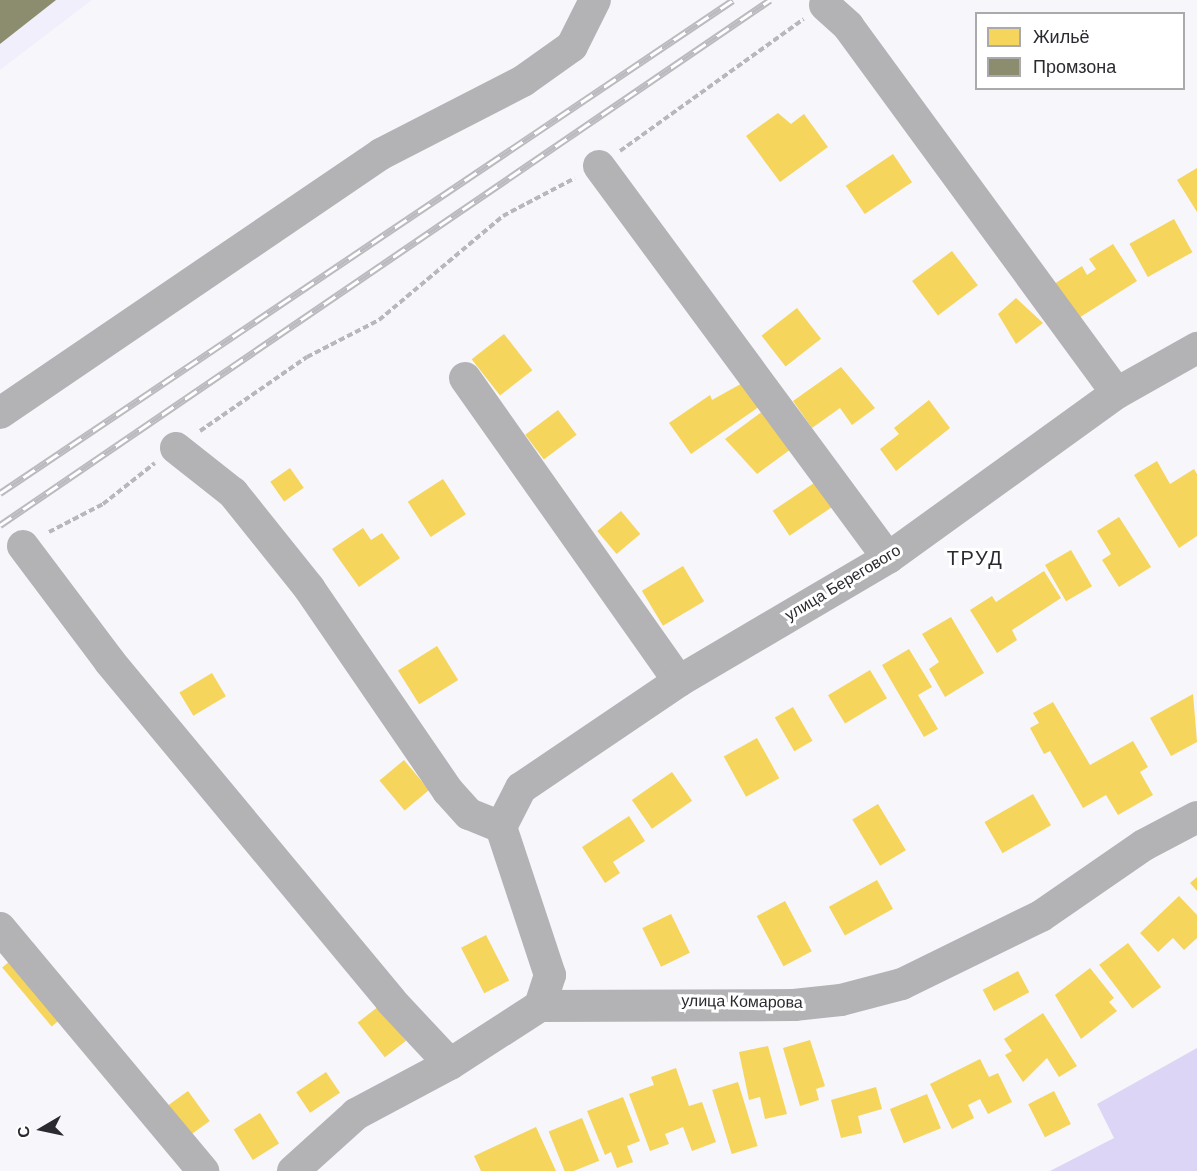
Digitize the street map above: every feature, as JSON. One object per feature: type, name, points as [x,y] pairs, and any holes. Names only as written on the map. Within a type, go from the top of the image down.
[{"type":"street","points":[[0,413],[381,154],[523,81],[572,46],[595,0]]},
{"type":"street","points":[[825,5],[848,26],[1117,393]]},
{"type":"street","points":[[599,166],[888,558]]},
{"type":"street","name":"улица Берегового","points":[[501,827],[521,788],[679,681],[888,558],[1117,393],[1197,348]]},
{"type":"street","points":[[465,378],[679,681]]},
{"type":"street","points":[[176,448],[233,494],[309,588],[448,791],[469,814],[501,827],[550,975],[540,1006],[450,1065],[356,1114],[293,1171]]},
{"type":"street","points":[[23,546],[125,680],[391,1002],[450,1065]]},
{"type":"street","name":"улица Комарова","points":[[540,1006],[794,1005],[841,1000],[903,984],[1041,916],[1144,845],[1197,818]]},
{"type":"street","points":[[0,928],[203,1171]]},
{"type":"path","points":[[23,546],[103,504],[176,448],[307,357],[378,320],[503,216],[599,166],[825,5]]},
{"type":"shaded area","points":[[0,0],[92,0],[0,70]]},
{"type":"shaded area","points":[[1197,1048],[1197,1171],[1050,1171],[1114,1138],[1097,1104]]},
{"type":"building: Жильё","points":[[778,113],[791,124],[804,114],[828,147],[780,182],[746,136]]},
{"type":"building: Жильё","points":[[893,154],[912,182],[865,214],[846,186]]},
{"type":"building: Жильё","points":[[1197,168],[1197,212],[1177,180]]},
{"type":"building: Жильё","points":[[1174,219],[1192,252],[1148,277],[1129,244]]},
{"type":"building: Жильё","points":[[1113,244],[1137,281],[1074,321],[1051,286],[1082,266],[1087,275],[1096,269],[1089,259]]},
{"type":"building: Жильё","points":[[952,251],[978,285],[938,315],[912,281]]},
{"type":"building: Жильё","points":[[1016,298],[1043,323],[1016,344],[998,314]]},
{"type":"building: Жильё","points":[[797,308],[821,339],[786,366],[762,336]]},
{"type":"building: Жильё","points":[[504,334],[532,370],[500,395],[472,359]]},
{"type":"building: Жильё","points":[[841,367],[875,408],[852,425],[840,408],[812,428],[793,401]]},
{"type":"building: Жильё","points":[[746,381],[763,404],[691,454],[669,423],[710,395],[712,400]]},
{"type":"building: Жильё","points":[[929,400],[950,428],[896,471],[880,449],[899,434],[894,428]]},
{"type":"building: Жильё","points":[[767,408],[791,449],[757,474],[725,439]]},
{"type":"building: Жильё","points":[[558,410],[577,435],[544,459],[525,435]]},
{"type":"building: Жильё","points":[[1157,461],[1170,484],[1194,469],[1197,474],[1197,536],[1179,548],[1134,475]]},
{"type":"building: Жильё","points":[[290,468],[304,488],[284,501],[270,482]]},
{"type":"building: Жильё","points":[[443,479],[466,514],[431,537],[408,502]]},
{"type":"building: Жильё","points":[[820,479],[837,504],[790,536],[773,511]]},
{"type":"building: Жильё","points":[[621,511],[640,534],[617,554],[597,531]]},
{"type":"building: Жильё","points":[[1119,517],[1151,567],[1119,587],[1102,560],[1111,554],[1097,531]]},
{"type":"building: Жильё","points":[[363,528],[371,540],[382,533],[400,558],[359,587],[332,549]]},
{"type":"building: Жильё","points":[[1071,550],[1092,586],[1066,601],[1045,565]]},
{"type":"building: Жильё","points":[[683,566],[704,601],[663,626],[642,591]]},
{"type":"building: Жильё","points":[[1044,571],[1061,598],[1012,630],[1017,640],[997,653],[970,610],[992,596],[996,602]]},
{"type":"building: Жильё","points":[[951,617],[984,673],[945,697],[929,669],[939,662],[922,634]]},
{"type":"building: Жильё","points":[[437,646],[458,680],[419,704],[398,670]]},
{"type":"building: Жильё","points":[[909,649],[932,687],[918,695],[938,729],[924,737],[882,665]]},
{"type":"building: Жильё","points":[[870,670],[887,698],[845,724],[828,695]]},
{"type":"building: Жильё","points":[[212,673],[226,696],[193,716],[179,693]]},
{"type":"building: Жильё","points":[[1193,694],[1197,742],[1171,756],[1150,718]]},
{"type":"building: Жильё","points":[[1053,702],[1090,765],[1133,741],[1148,767],[1140,772],[1153,795],[1118,815],[1106,795],[1083,808],[1050,751],[1044,754],[1030,728],[1039,723],[1033,713]]},
{"type":"building: Жильё","points":[[793,707],[812,741],[794,751],[775,718]]},
{"type":"building: Жильё","points":[[757,738],[779,778],[746,797],[724,756]]},
{"type":"building: Жильё","points":[[404,760],[429,790],[405,810],[379,781]]},
{"type":"building: Жильё","points":[[672,772],[692,801],[652,829],[632,800]]},
{"type":"building: Жильё","points":[[1033,794],[1051,825],[1003,853],[985,822]]},
{"type":"building: Жильё","points":[[878,804],[906,850],[880,866],[852,819]]},
{"type":"building: Жильё","points":[[629,816],[645,841],[613,862],[620,873],[605,883],[582,847]]},
{"type":"building: Жильё","points":[[1197,877],[1197,891],[1190,883]]},
{"type":"building: Жильё","points":[[877,880],[893,909],[845,936],[829,907]]},
{"type":"building: Жильё","points":[[1179,896],[1197,915],[1197,938],[1184,950],[1173,938],[1158,952],[1140,933]]},
{"type":"building: Жильё","points":[[785,901],[812,951],[784,966],[757,916]]},
{"type":"building: Жильё","points":[[671,914],[690,953],[661,967],[642,928]]},
{"type":"building: Жильё","points":[[486,935],[509,980],[484,993],[461,948]]},
{"type":"building: Жильё","points":[[1128,943],[1161,987],[1132,1009],[1099,965]]},
{"type":"building: Жильё","points":[[16,956],[65,1015],[52,1027],[2,968]]},
{"type":"building: Жильё","points":[[1090,968],[1114,998],[1109,1002],[1117,1011],[1081,1039],[1055,995]]},
{"type":"building: Жильё","points":[[1018,971],[1029,992],[994,1011],[983,990]]},
{"type":"building: Жильё","points":[[379,1006],[406,1041],[385,1057],[358,1023]]},
{"type":"building: Жильё","points":[[1043,1013],[1077,1066],[1059,1077],[1047,1058],[1023,1082],[1005,1055],[1012,1051],[1004,1039]]},
{"type":"building: Жильё","points":[[810,1040],[825,1086],[816,1089],[819,1100],[800,1106],[783,1048]]},
{"type":"building: Жильё","points":[[768,1046],[787,1114],[765,1119],[760,1097],[749,1100],[739,1052]]},
{"type":"building: Жильё","points":[[980,1059],[989,1077],[998,1073],[1012,1102],[988,1114],[980,1099],[968,1105],[974,1118],[952,1129],[930,1084]]},
{"type":"building: Жильё","points":[[676,1068],[689,1106],[702,1102],[716,1142],[692,1151],[683,1127],[665,1134],[669,1144],[650,1151],[629,1094],[654,1085],[651,1077]]},
{"type":"building: Жильё","points":[[326,1072],[340,1093],[310,1113],[296,1092]]},
{"type":"building: Жильё","points":[[738,1082],[758,1146],[732,1154],[712,1090]]},
{"type":"building: Жильё","points":[[876,1087],[882,1109],[858,1116],[862,1133],[841,1138],[831,1100]]},
{"type":"building: Жильё","points":[[188,1091],[210,1121],[190,1135],[169,1105]]},
{"type":"building: Жильё","points":[[1054,1091],[1071,1124],[1045,1137],[1028,1104]]},
{"type":"building: Жильё","points":[[927,1094],[941,1128],[904,1143],[890,1109]]},
{"type":"building: Жильё","points":[[623,1097],[640,1141],[627,1146],[633,1162],[617,1168],[611,1152],[605,1155],[587,1111]]},
{"type":"building: Жильё","points":[[260,1113],[279,1144],[253,1160],[234,1129]]},
{"type":"building: Жильё","points":[[582,1118],[599,1161],[574,1171],[565,1171],[549,1131]]},
{"type":"building: Жильё","points":[[536,1127],[556,1171],[481,1171],[474,1156]]},
{"type":"building: Промзона","points":[[0,0],[56,0],[0,44]]},
{"type":"railway","points":[[0,493],[733,0]]},
{"type":"railway","points":[[0,525],[770,0]]},
{"type":"district","name":"ТРУД","points":[[975,558]]}]
